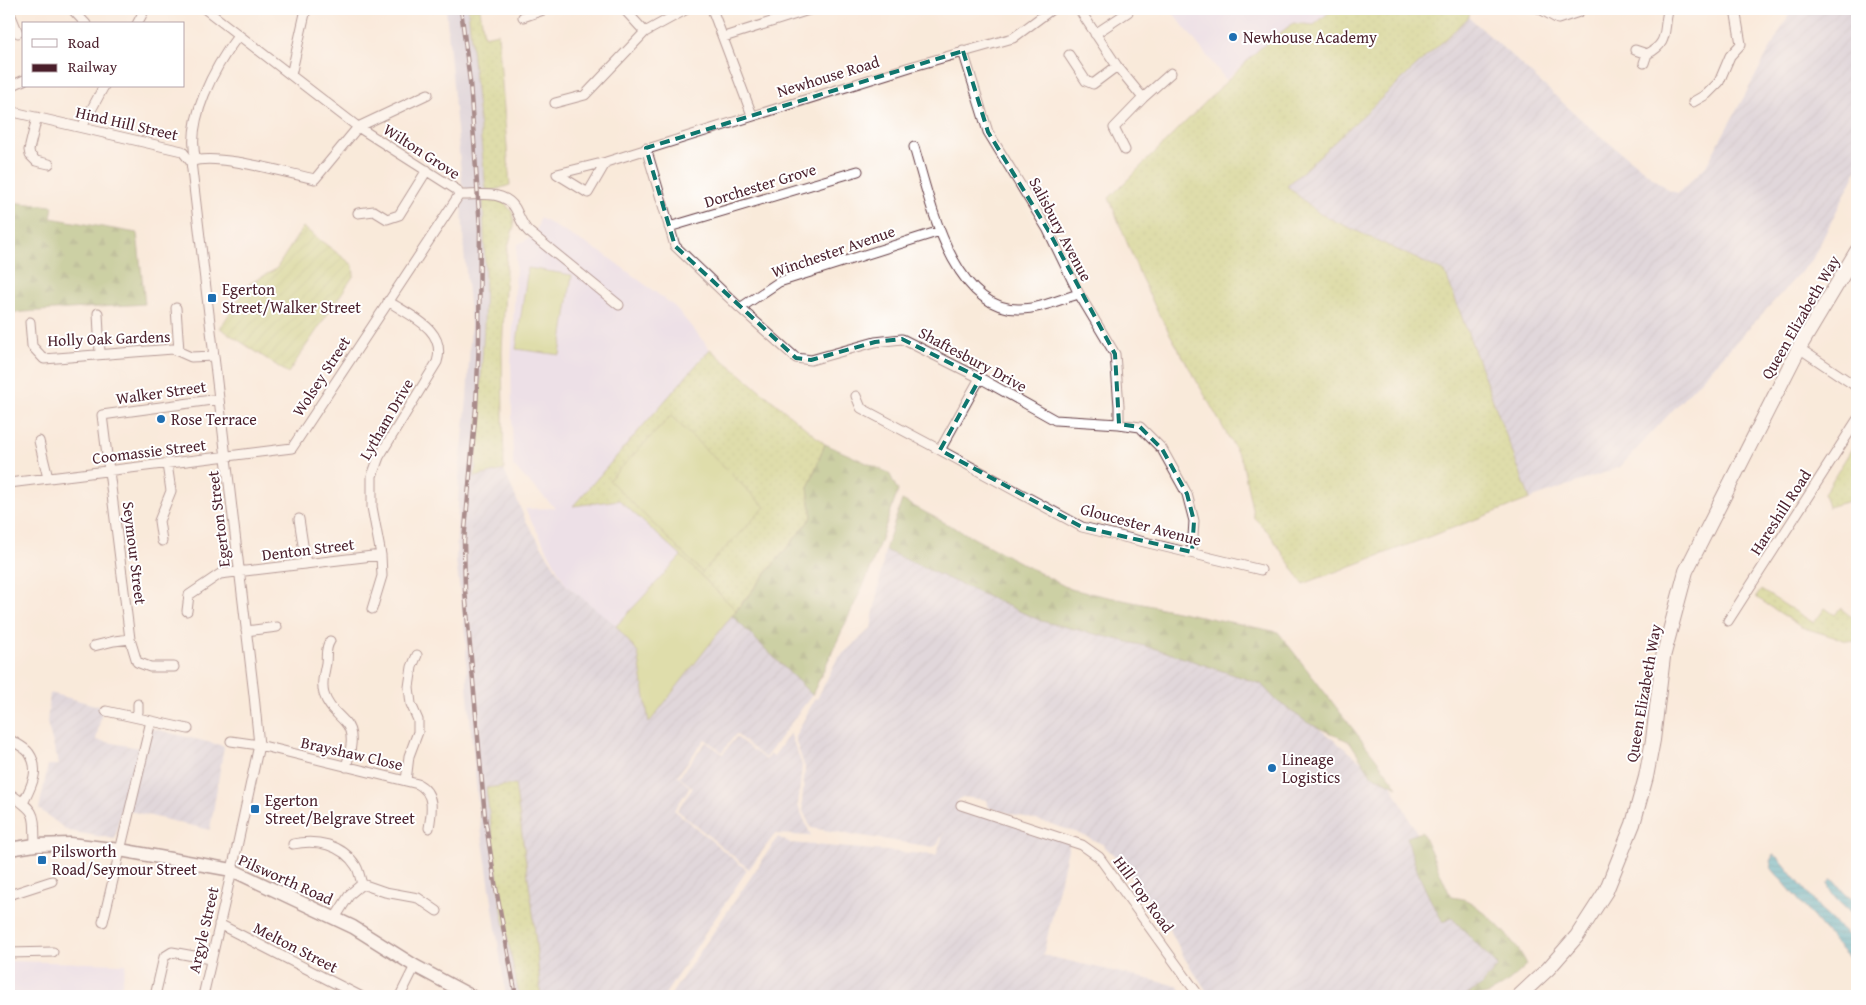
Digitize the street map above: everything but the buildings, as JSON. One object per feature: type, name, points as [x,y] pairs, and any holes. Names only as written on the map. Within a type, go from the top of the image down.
[{"type":"main road","name":"Queen Elizabeth Way","points":[[1519,996],[1548,969],[1576,936],[1606,891],[1620,861],[1646,777],[1653,740],[1663,657],[1686,572],[1799,348],[1857,251]]},
{"type":"street","points":[[72,9],[84,22]]},
{"type":"street","points":[[138,22],[145,9]]},
{"type":"street","name":"Wilton Grove","points":[[205,9],[358,127],[457,190],[459,195],[496,195],[504,198],[513,206],[520,222],[529,232],[619,305]]},
{"type":"street","points":[[291,75],[306,9]]},
{"type":"street","points":[[523,17],[546,9]]},
{"type":"street","points":[[624,9],[645,32]]},
{"type":"street","points":[[556,102],[585,95],[645,32],[687,9]]},
{"type":"street","points":[[712,9],[752,115]]},
{"type":"street","points":[[724,38],[794,11],[812,9]]},
{"type":"street","name":"Newhouse Road","points":[[606,162],[588,194],[557,174],[606,162],[752,115],[963,51],[1013,38],[1052,9]]},
{"type":"street","points":[[1079,9],[1117,66],[1142,98]]},
{"type":"street","points":[[1540,9],[1558,19],[1579,12],[1581,9]]},
{"type":"street","points":[[1644,63],[1647,54],[1655,50],[1664,40],[1664,27],[1668,11],[1671,9]]},
{"type":"street","points":[[1693,102],[1707,94],[1719,82],[1730,56],[1741,44],[1736,9],[1727,9]]},
{"type":"street","points":[[9,11],[18,33]]},
{"type":"street","points":[[1096,34],[1128,12]]},
{"type":"street","name":"Egerton Street","points":[[232,870],[259,745],[214,356],[193,148],[198,112],[225,53],[238,36]]},
{"type":"street","points":[[1635,50],[1647,54]]},
{"type":"street","name":"Salisbury Avenue","points":[[963,51],[988,132],[1048,230],[1079,294],[1114,354],[1119,424]]},
{"type":"street","points":[[1069,55],[1086,81],[1093,84],[1117,66]]},
{"type":"street","points":[[1124,150],[1114,128],[1142,98],[1171,73]]},
{"type":"street","points":[[9,87],[22,81]]},
{"type":"street","points":[[82,127],[103,88]]},
{"type":"street","points":[[193,161],[209,159],[231,161],[315,179],[358,127],[428,94]]},
{"type":"street","name":"Hind Hill Street","points":[[9,111],[182,151],[193,161]]},
{"type":"street","points":[[37,117],[29,150],[30,155],[36,161],[49,164]]},
{"type":"street","points":[[914,147],[940,231],[966,281],[980,295],[997,304],[1018,309],[1031,308],[1079,294]]},
{"type":"street","name":"Shaftesbury Drive","points":[[646,148],[675,246],[796,358],[811,360],[875,342],[902,339],[980,378],[1056,420],[1140,427],[1162,450],[1187,494],[1194,521],[1192,552]]},
{"type":"street","points":[[358,213],[374,211],[387,219],[399,215],[427,170]]},
{"type":"street","name":"Dorchester Grove","points":[[670,227],[858,171]]},
{"type":"street","name":"Wolsey Street","points":[[292,448],[459,195]]},
{"type":"street","name":"Winchester Avenue","points":[[740,308],[779,282],[940,231]]},
{"type":"street","name":"Lytham Drive","points":[[372,608],[382,576],[381,555],[372,507],[372,476],[378,457],[437,362],[440,352],[433,331],[388,301]]},
{"type":"street","points":[[176,308],[179,351]]},
{"type":"street","points":[[98,313],[100,354]]},
{"type":"street","name":"Holly Oak Gardens","points":[[30,322],[32,346],[44,359],[173,348],[190,357],[214,356]]},
{"type":"street","points":[[1799,348],[1857,387]]},
{"type":"street","points":[[940,450],[980,378]]},
{"type":"street","name":"Gloucester Avenue","points":[[856,396],[861,408],[1082,527],[1261,570]]},
{"type":"street","name":"Walker Street","points":[[109,471],[102,415],[219,399]]},
{"type":"street","name":"Hareshill Road","points":[[1728,621],[1857,420]]},
{"type":"street","points":[[39,441],[48,478]]},
{"type":"street","name":"Coomassie Street","points":[[9,483],[292,448]]},
{"type":"street","points":[[162,541],[159,522],[171,491],[167,464]]},
{"type":"street","name":"Seymour Street","points":[[109,471],[130,640],[137,662],[150,666],[174,667]]},
{"type":"street","points":[[300,519],[306,564]]},
{"type":"street","name":"Denton Street","points":[[187,611],[189,594],[220,574],[381,555]]},
{"type":"street","points":[[246,631],[277,627]]},
{"type":"street","points":[[94,646],[114,641],[130,640]]},
{"type":"street","points":[[330,641],[326,646],[327,659],[323,687],[328,705],[347,724],[350,731],[351,746],[346,766]]},
{"type":"street","points":[[406,781],[409,756],[418,732],[418,720],[409,688],[412,667],[417,656]]},
{"type":"street","points":[[135,717],[138,712],[138,704]]},
{"type":"street","points":[[106,710],[188,729]]},
{"type":"street","points":[[103,922],[150,721]]},
{"type":"street","points":[[9,739],[29,752],[34,764],[35,778],[23,803]]},
{"type":"street","name":"Brayshaw Close","points":[[231,741],[259,745],[424,787],[430,794],[432,805],[429,828]]},
{"type":"street","points":[[9,793],[29,807],[34,816],[35,845]]},
{"type":"street","name":"Hill Top Road","points":[[961,805],[1082,845],[1099,857],[1199,996]]},
{"type":"street","points":[[293,844],[305,841],[318,842],[338,849],[348,856],[356,866],[362,884]]},
{"type":"street","name":"Pilsworth Road","points":[[9,850],[35,845],[70,844],[120,850],[232,870],[353,927],[415,966],[471,996]]},
{"type":"street","name":"Argyle Street","points":[[202,996],[232,870]]},
{"type":"street","points":[[9,895],[52,881]]},
{"type":"street","points":[[362,884],[384,892],[418,898],[437,911]]},
{"type":"street","points":[[335,918],[350,894],[362,884]]},
{"type":"street","name":"Melton Street","points":[[219,924],[360,996]]},
{"type":"street","points":[[9,954],[53,952]]},
{"type":"street","points":[[154,996],[164,957],[172,952],[210,959]]},
{"type":"street","points":[[400,996],[415,966]]},
{"type":"highlighted area","points":[[963,51],[988,132],[1048,230],[1115,354],[1119,424],[1140,427],[1162,449],[1187,494],[1194,521],[1192,552],[1082,527],[940,450],[980,378],[902,339],[875,342],[811,360],[796,358],[675,246],[646,148]]},
{"type":"shaded area","points":[[446,9],[480,9],[501,188],[494,192],[469,193],[462,185]]},
{"type":"shaded area","name":"Newhouse Academy","points":[[1170,9],[1333,9],[1314,25],[1293,23],[1258,50],[1226,80]]},
{"type":"shaded area","points":[[1792,9],[1857,9],[1857,170],[1812,260],[1620,467],[1530,499],[1445,272],[1320,214],[1286,186],[1469,17],[1594,131],[1670,191],[1678,193],[1706,166]]},
{"type":"shaded area","points":[[494,198],[486,474],[475,478],[470,522],[468,570],[486,788],[502,910],[519,996],[506,996],[479,815],[467,685],[466,641],[456,560],[459,478],[467,398],[471,324],[464,252],[462,203],[466,199]]},
{"type":"shaded area","points":[[540,218],[604,254],[675,307],[710,349],[825,444],[808,488],[812,517],[649,723],[638,652],[616,626],[566,585],[525,509],[555,508],[513,466],[511,365],[517,245],[531,237],[537,229]]},
{"type":"shaded area","points":[[504,470],[526,521],[566,585],[616,625],[638,653],[649,722],[732,616],[812,695],[765,758],[736,734],[722,752],[705,739],[677,776],[690,787],[674,810],[747,870],[664,996],[541,996],[533,913],[515,784],[486,788],[468,570],[470,522],[475,477]]},
{"type":"shaded area","points":[[885,550],[1041,621],[1157,649],[1261,684],[1391,784],[1451,897],[1498,967],[1481,986],[1468,996],[1210,996],[1185,959],[1170,930],[1117,858],[1102,844],[1078,833],[1048,823],[989,808],[987,800],[962,797],[956,802],[1070,841],[1043,955],[1178,986],[1185,996],[670,996],[778,837],[790,843],[936,855],[945,830],[937,845],[933,847],[811,828],[803,811],[805,768],[796,742],[796,735],[837,659],[871,628]]},
{"type":"shaded area","points":[[50,693],[103,707],[96,740],[140,748],[146,727],[224,746],[210,830],[121,809],[115,839],[68,831],[39,809],[48,765],[59,765],[47,723]]},
{"type":"shaded area","points":[[790,733],[802,765],[798,805],[811,836],[775,834],[749,869],[677,810],[693,788],[679,777],[706,742],[723,754],[736,737],[766,760],[770,754],[774,756]]},
{"type":"shaded area","points":[[9,961],[126,964],[119,996],[9,996]]},
{"type":"green space","points":[[468,9],[480,9],[484,36],[498,33],[510,185],[495,190],[486,190]]},
{"type":"green space","points":[[1333,9],[1470,9],[1469,17],[1287,186],[1320,214],[1445,272],[1530,499],[1303,584],[1269,533],[1254,518],[1242,461],[1158,313],[1140,275],[1109,198],[1258,50],[1293,23],[1314,25]]},
{"type":"green space","points":[[494,198],[505,203],[512,212],[514,219],[514,226],[507,250],[502,352],[504,470],[475,477],[484,327],[483,199]]},
{"type":"green space","points":[[9,202],[53,206],[51,218],[137,233],[145,304],[9,313]]},
{"type":"green space","points":[[303,227],[353,265],[354,275],[288,373],[220,328],[249,284],[276,269]]},
{"type":"green space","points":[[528,268],[572,275],[560,355],[516,349]]},
{"type":"green space","points":[[710,349],[825,444],[808,488],[812,517],[736,610],[681,556],[619,500],[573,506]]},
{"type":"green space","points":[[671,416],[765,507],[702,572],[609,480]]},
{"type":"green space","points":[[1857,440],[1857,499],[1828,507],[1824,494]]},
{"type":"green space","points":[[825,444],[889,473],[898,491],[869,573],[812,695],[732,616],[812,517],[808,488]]},
{"type":"green space","points":[[902,500],[1070,589],[1278,632],[1398,787],[1371,775],[1350,742],[1308,723],[1277,701],[1261,684],[1157,649],[1041,621],[885,550]]},
{"type":"green space","points":[[681,556],[736,610],[649,723],[638,653],[616,626]]},
{"type":"green space","points":[[1761,590],[1814,623],[1825,608],[1835,615],[1840,608],[1857,621],[1857,642],[1847,641],[1801,627],[1756,597]]},
{"type":"green space","points":[[515,784],[533,913],[541,996],[519,996],[502,910],[486,788]]},
{"type":"green space","points":[[1422,832],[1451,897],[1461,898],[1474,904],[1492,919],[1517,948],[1527,965],[1507,983],[1492,992],[1476,996],[1467,995],[1481,986],[1498,966],[1452,918],[1443,922],[1437,912],[1417,871],[1407,837]]},
{"type":"water","points":[[1773,855],[1778,857],[1823,912],[1857,944],[1857,965],[1843,952],[1772,869],[1770,861]]},
{"type":"water","points":[[1831,880],[1835,881],[1846,895],[1857,902],[1857,917],[1835,898],[1829,888],[1828,883]]},
{"type":"railway","points":[[461,9],[470,82],[480,228],[479,340],[476,408],[464,541],[465,590],[485,817],[516,996]]},
{"type":"place","name":"Newhouse Academy","points":[[1233,37]]},
{"type":"place","name":"Egerton Street/Walker Street","points":[[212,298]]},
{"type":"place","name":"Rose Terrace","points":[[161,419]]},
{"type":"place","name":"Lineage Logistics","points":[[1272,768]]},
{"type":"place","name":"Egerton Street/Belgrave Street","points":[[255,809]]},
{"type":"place","name":"Pilsworth Road/Seymour Street","points":[[42,860]]}]
